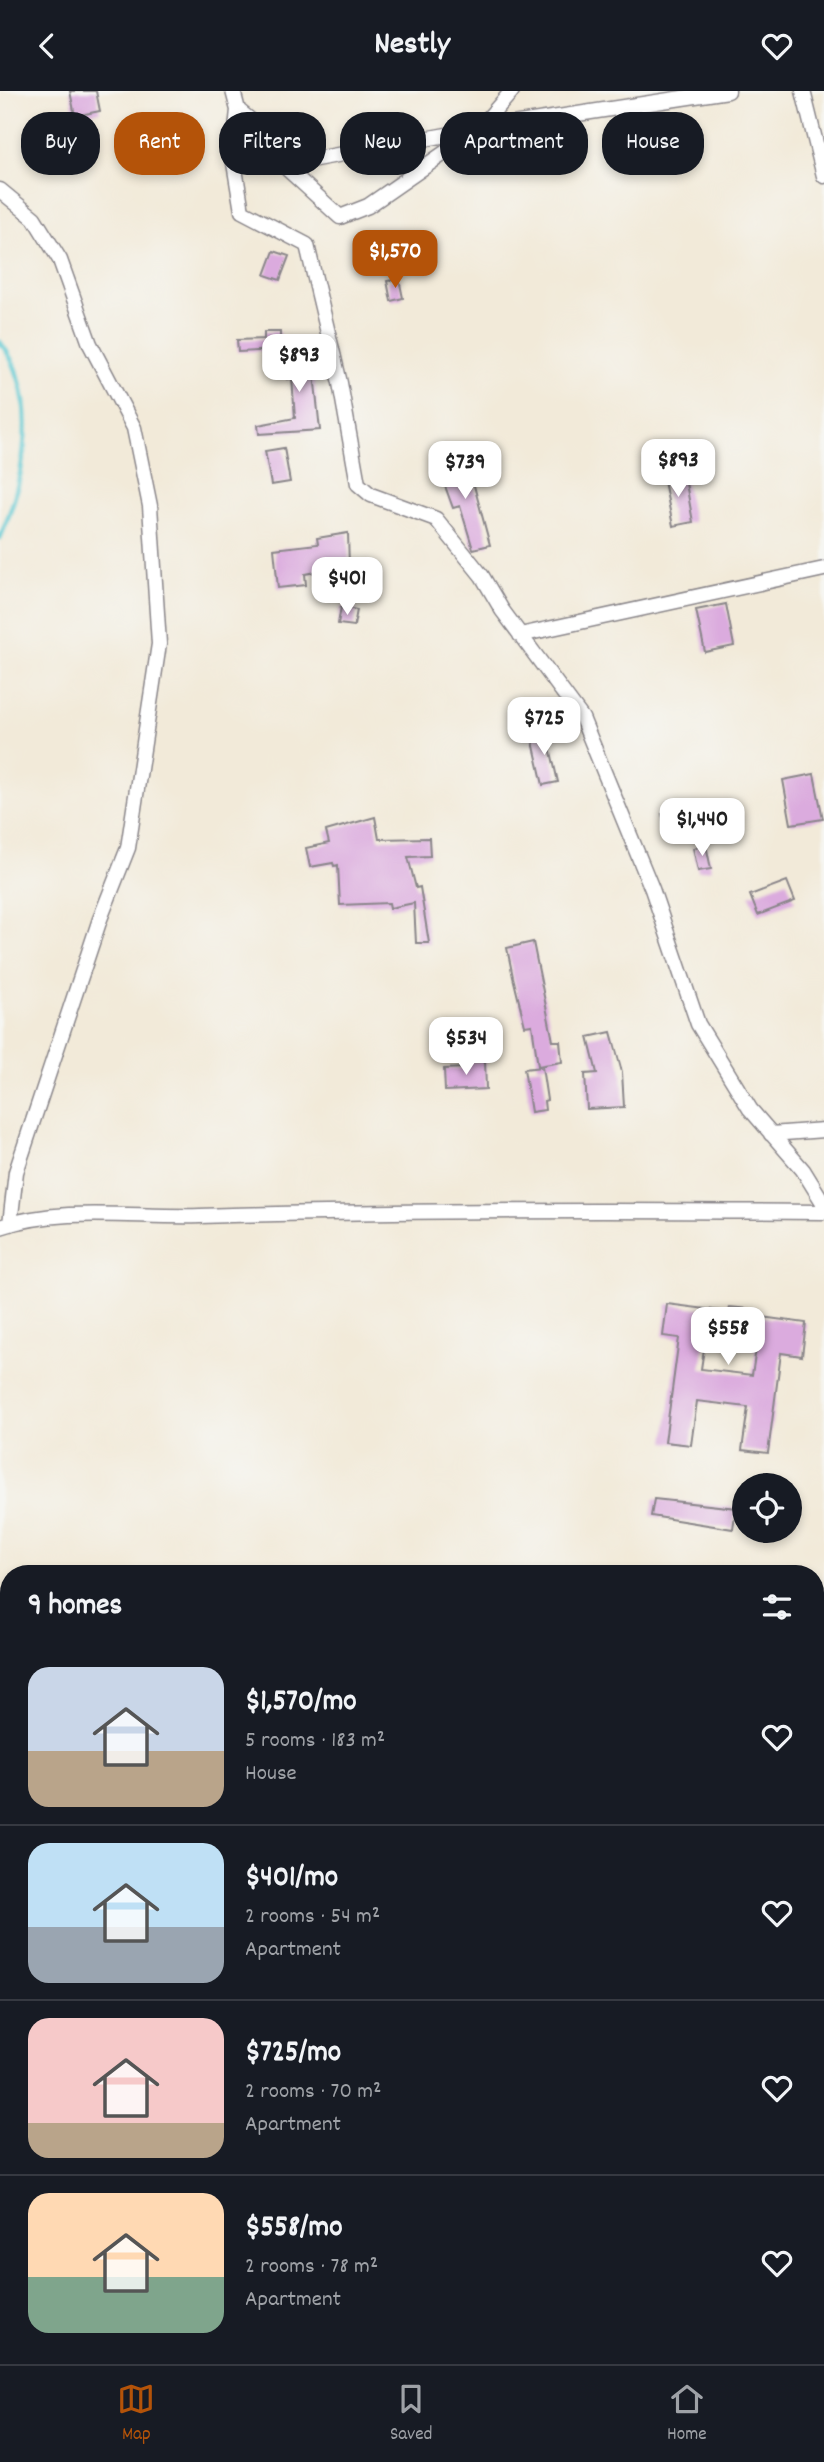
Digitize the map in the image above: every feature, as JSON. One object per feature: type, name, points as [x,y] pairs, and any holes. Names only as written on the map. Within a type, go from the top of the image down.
[{"type":"street","points":[[233,91],[238,110],[233,157],[242,211],[307,245],[340,383],[358,484],[371,495],[436,519],[482,576],[520,635],[582,718],[652,889],[698,1024],[750,1109],[803,1170],[824,1204]]},
{"type":"street","points":[[494,112],[512,91]]},
{"type":"street","points":[[588,112],[728,91]]},
{"type":"street","points":[[803,91],[824,176]]},
{"type":"street","points":[[326,157],[440,136]]},
{"type":"street","points":[[293,175],[340,218],[349,216],[440,158]]},
{"type":"street","points":[[0,190],[34,218],[60,260],[90,344],[134,428],[150,506],[159,644],[128,848],[92,944],[16,1172],[5,1226],[85,1216],[177,1217],[581,1210],[824,1212]]},
{"type":"street","points":[[520,635],[824,569]]},
{"type":"street","points":[[771,1134],[824,1130]]},
{"type":"building","points":[[70,91],[96,91],[100,111],[74,112]]},
{"type":"building","points":[[274,251],[289,256],[280,280],[265,275]]},
{"type":"building","points":[[399,279],[403,298],[391,301],[387,281]]},
{"type":"building","points":[[264,332],[280,332],[280,350],[238,352],[237,340],[264,339]]},
{"type":"building","points":[[311,346],[320,430],[259,434],[258,425],[295,418],[292,378],[287,379],[282,351]]},
{"type":"building","points":[[284,448],[290,482],[271,485],[265,451]]},
{"type":"building","points":[[453,459],[457,471],[469,467],[490,545],[473,549],[460,506],[453,508],[437,464]]},
{"type":"building","points":[[684,472],[693,522],[673,526],[663,476]]},
{"type":"building","points":[[348,533],[349,566],[305,574],[306,585],[278,588],[274,549],[318,544],[317,538]]},
{"type":"building","points":[[726,604],[734,646],[705,652],[696,610]]},
{"type":"building","points":[[341,607],[357,610],[354,626],[338,624]]},
{"type":"building","points":[[546,730],[558,782],[543,785],[531,733]]},
{"type":"building","points":[[814,774],[823,819],[791,824],[783,780]]},
{"type":"building","points":[[686,808],[692,831],[668,837],[662,814]]},
{"type":"building","points":[[375,817],[379,839],[429,838],[430,856],[408,857],[416,888],[420,887],[429,943],[416,943],[414,903],[390,908],[389,903],[340,905],[338,865],[334,866],[333,863],[310,867],[306,848],[329,843],[326,831]]},
{"type":"building","points":[[706,845],[711,869],[698,871],[693,848]]},
{"type":"building","points":[[787,881],[795,901],[758,915],[750,895]]},
{"type":"building","points":[[533,942],[553,1041],[560,1041],[562,1062],[538,1066],[532,1025],[525,1026],[507,948]]},
{"type":"building","points":[[611,1032],[622,1072],[624,1107],[587,1109],[585,1074],[597,1073],[588,1037]]},
{"type":"building","points":[[485,1061],[486,1089],[445,1091],[444,1069],[465,1068],[465,1062]]},
{"type":"building","points":[[542,1067],[547,1100],[544,1101],[545,1110],[531,1112],[524,1069]]},
{"type":"building","points":[[667,1304],[729,1312],[730,1307],[748,1309],[747,1315],[806,1323],[802,1356],[781,1353],[768,1453],[742,1450],[748,1407],[697,1401],[691,1445],[665,1442],[679,1338],[663,1336]],"holes":[[[705,1342],[756,1349],[752,1375],[701,1369]]]},
{"type":"building","points":[[654,1499],[732,1508],[732,1529],[651,1516]]},
{"type":"waterway","points":[[0,342],[13,363],[21,387],[25,413],[22,465],[9,516],[0,538]]}]
